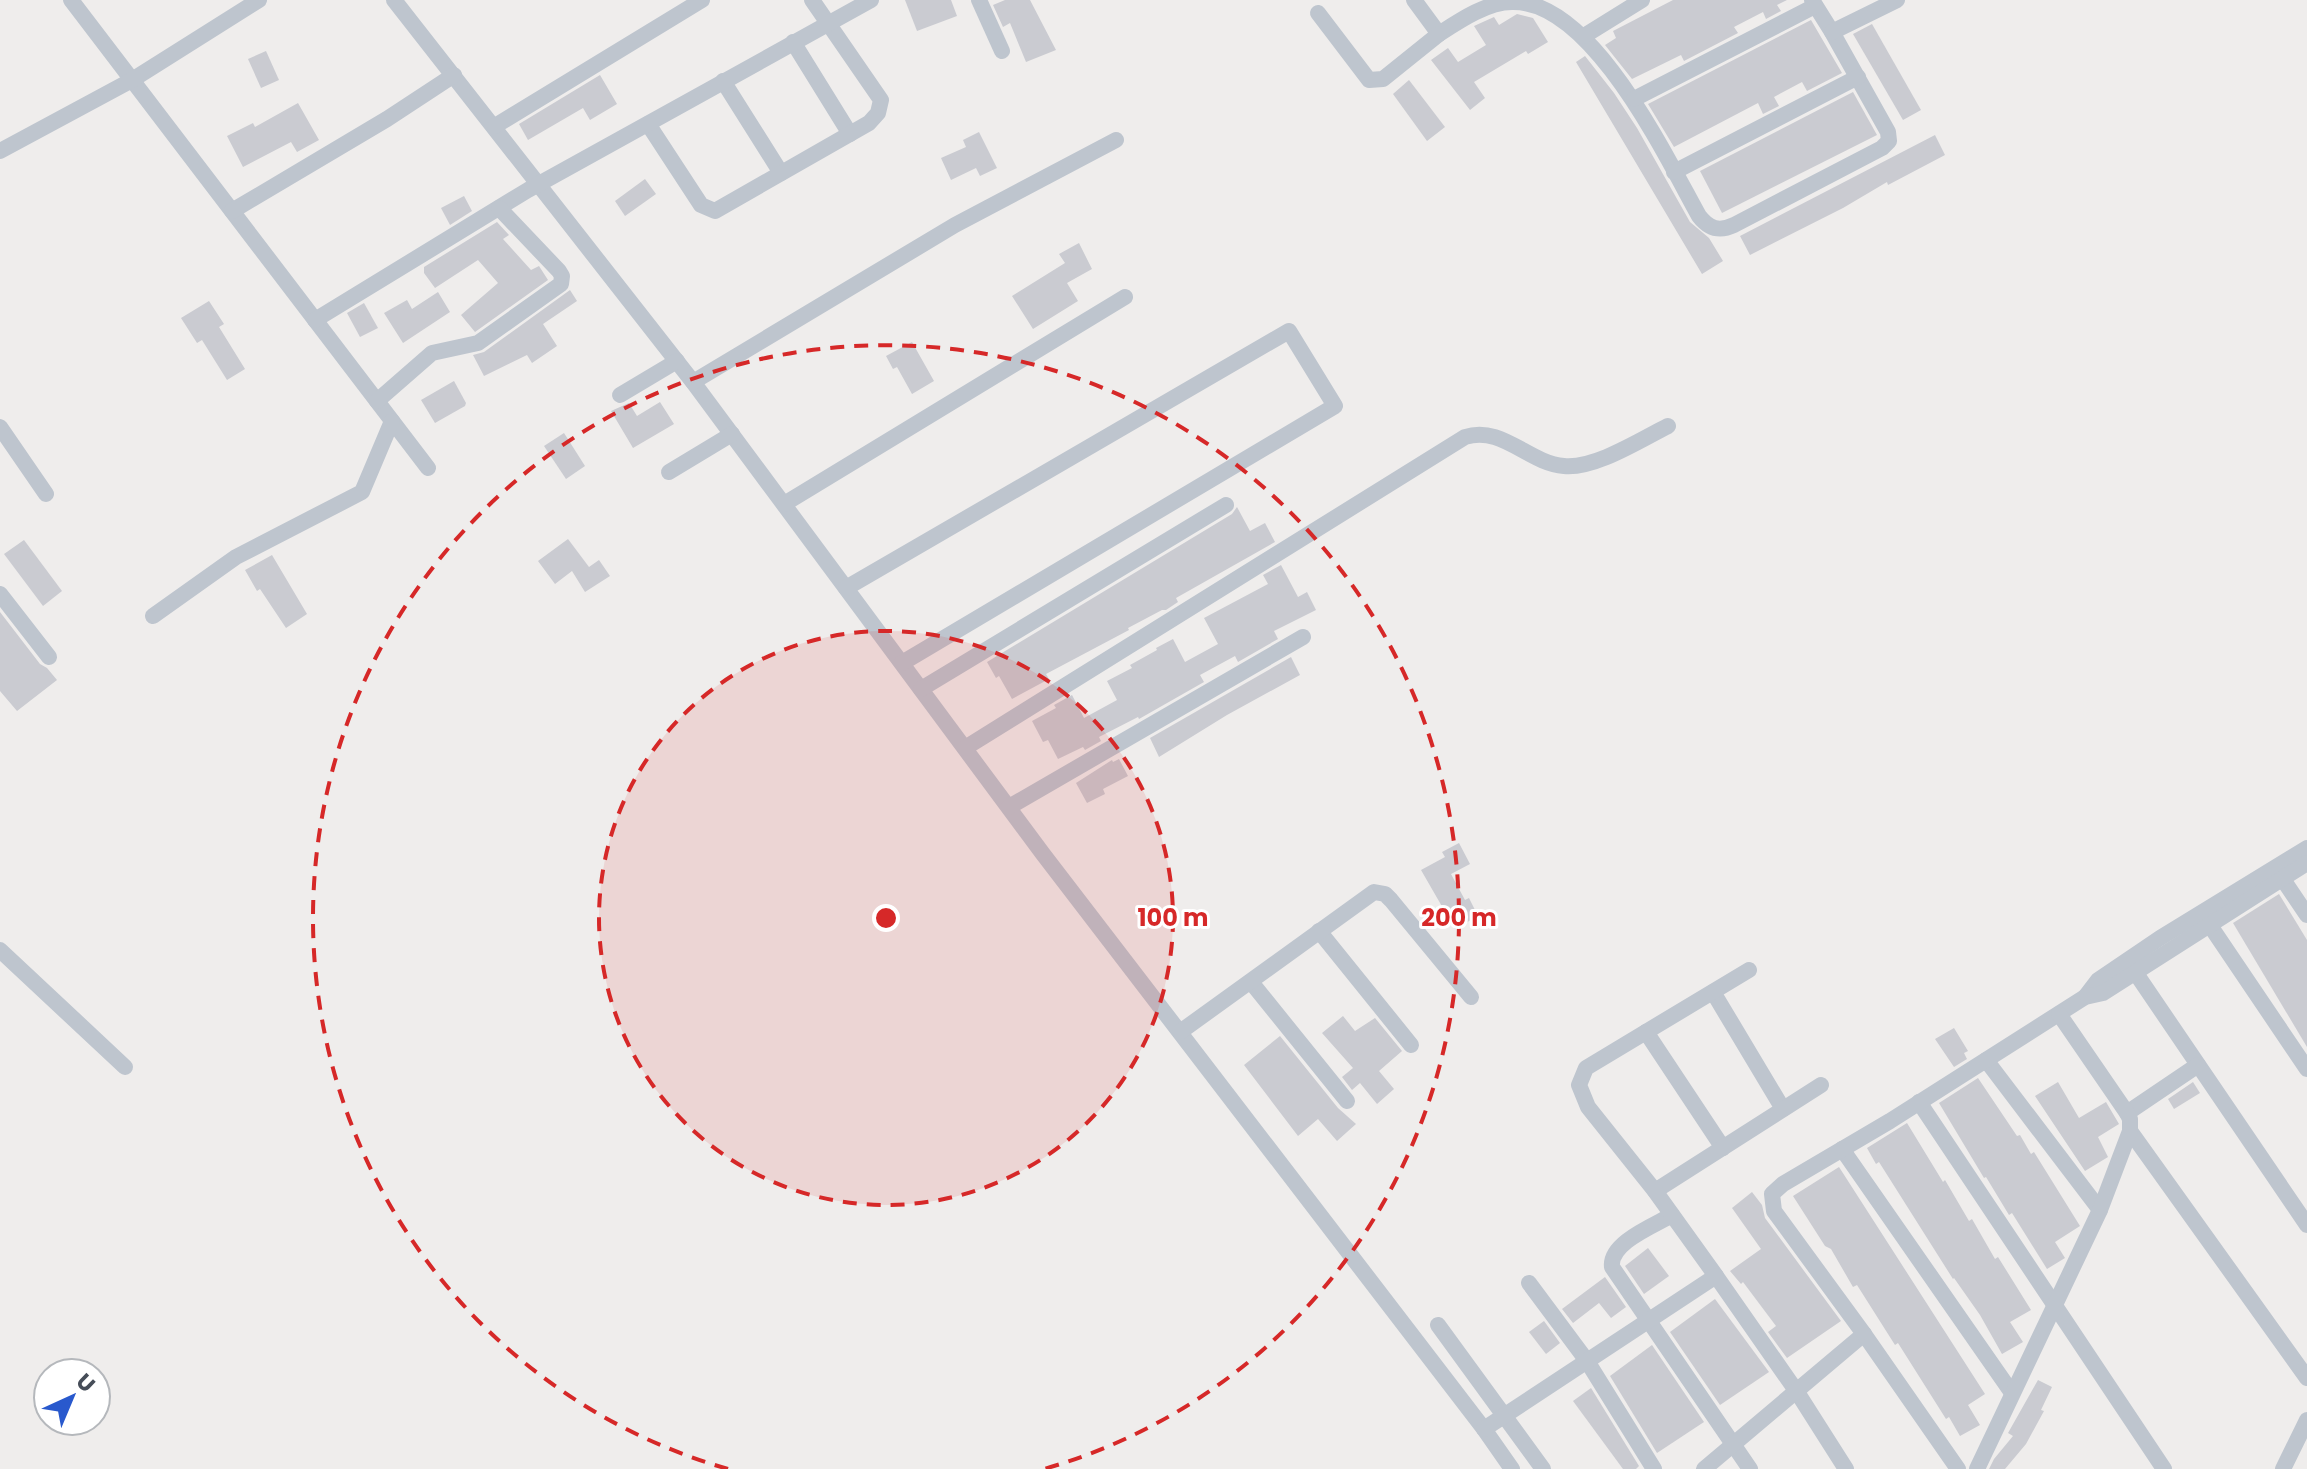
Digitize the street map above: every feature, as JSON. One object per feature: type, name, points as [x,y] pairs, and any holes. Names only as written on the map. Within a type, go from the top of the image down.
[{"type":"street","points":[[71,0],[428,468]]},
{"type":"street","points":[[0,151],[132,80],[259,0]]},
{"type":"street","points":[[394,0],[450,78],[495,126],[534,187],[671,365],[693,382],[727,438],[784,504],[1009,807],[1512,1469]]},
{"type":"street","points":[[495,126],[702,0]]},
{"type":"street","points":[[648,124],[701,205],[715,211],[869,123],[878,113],[881,100],[812,0]]},
{"type":"street","points":[[315,320],[534,187],[871,0]]},
{"type":"street","points":[[979,0],[1002,51]]},
{"type":"street","points":[[1414,0],[1439,34]]},
{"type":"street","points":[[1832,32],[1897,0]]},
{"type":"street","points":[[1318,13],[1369,80],[1383,79],[1439,34],[1476,13],[1512,1],[1538,7],[1584,36],[1634,99],[1705,223],[1718,230],[1734,225],[1887,144],[1888,132],[1813,3],[1634,99]]},
{"type":"street","points":[[1584,36],[1636,1]]},
{"type":"street","points":[[793,42],[850,134]]},
{"type":"street","points":[[1674,172],[1858,77]]},
{"type":"street","points":[[232,211],[450,78]]},
{"type":"street","points":[[723,81],[781,173]]},
{"type":"street","points":[[693,382],[955,225],[1116,140]]},
{"type":"street","points":[[377,401],[432,353],[478,343],[561,284],[559,271],[505,204]]},
{"type":"street","points":[[784,504],[1125,297]]},
{"type":"street","points":[[846,588],[1289,331],[1335,406],[902,663]]},
{"type":"street","points":[[626,392],[671,365]]},
{"type":"street","points":[[153,616],[236,557],[362,492],[392,421]]},
{"type":"street","points":[[965,748],[1465,437],[1487,434],[1553,465],[1578,466],[1668,426]]},
{"type":"street","points":[[0,427],[46,494]]},
{"type":"street","points":[[669,472],[727,438]]},
{"type":"street","points":[[921,689],[1226,505]]},
{"type":"street","points":[[0,594],[49,657]]},
{"type":"street","points":[[1009,807],[1303,637]]},
{"type":"street","points":[[1958,1469],[1774,1211],[1772,1194],[1783,1184],[2059,1014],[2085,997],[2098,980],[2135,955],[2307,848]]},
{"type":"street","points":[[2085,997],[2103,993],[2307,863]]},
{"type":"street","points":[[2282,878],[2307,915]]},
{"type":"street","points":[[1180,1032],[1366,896],[1379,891],[1391,900],[1471,997]]},
{"type":"street","points":[[2209,924],[2307,1069]]},
{"type":"street","points":[[1319,931],[1411,1045]]},
{"type":"street","points":[[0,950],[125,1067]]},
{"type":"street","points":[[1749,970],[1586,1068],[1579,1085],[1588,1107],[1655,1191],[1716,1276],[1846,1469]]},
{"type":"street","points":[[2135,972],[2307,1225]]},
{"type":"street","points":[[1251,982],[1347,1101]]},
{"type":"street","points":[[1713,992],[1783,1109]]},
{"type":"street","points":[[1977,1469],[2100,1210],[2130,1131],[2127,1113],[2059,1014]]},
{"type":"street","points":[[1646,1032],[1723,1148]]},
{"type":"street","points":[[1986,1060],[2100,1210]]},
{"type":"street","points":[[2127,1113],[2198,1065]]},
{"type":"street","points":[[1655,1191],[1821,1085]]},
{"type":"street","points":[[1919,1102],[2164,1469]]},
{"type":"street","points":[[2130,1131],[2307,1378]]},
{"type":"street","points":[[1842,1149],[2012,1393]]},
{"type":"street","points":[[1672,1215],[1619,1246],[1611,1256],[1612,1267],[1750,1469]]},
{"type":"street","points":[[1484,1429],[1716,1276]]},
{"type":"street","points":[[1529,1283],[1587,1361],[1654,1469]]},
{"type":"street","points":[[1438,1325],[1543,1469]]},
{"type":"street","points":[[1704,1469],[1864,1334]]},
{"type":"street","points":[[2283,1469],[2307,1420]]},
{"type":"building","points":[[905,0],[951,0],[957,16],[917,31]]},
{"type":"building","points":[[1005,0],[1030,0],[1056,50],[1026,62],[1010,23],[1003,27],[993,5]]},
{"type":"building","points":[[1673,0],[1787,0],[1777,5],[1781,11],[1766,19],[1763,12],[1734,27],[1738,33],[1684,61],[1681,55],[1632,79],[1605,45],[1616,38],[1613,31]]},
{"type":"building","points":[[1517,14],[1533,18],[1548,42],[1528,54],[1526,51],[1474,82],[1485,98],[1470,110],[1431,60],[1448,48],[1458,62],[1486,45],[1474,26],[1494,17],[1499,25]]},
{"type":"building","points":[[1811,20],[1842,73],[1807,91],[1802,82],[1774,97],[1779,106],[1763,114],[1758,103],[1674,147],[1648,104]]},
{"type":"building","points":[[1872,24],[1921,110],[1903,120],[1853,34]]},
{"type":"building","points":[[266,51],[279,80],[261,88],[248,59]]},
{"type":"building","points":[[1585,56],[1637,128],[1690,222],[1709,238],[1723,261],[1702,274],[1576,62]]},
{"type":"building","points":[[600,75],[617,104],[590,120],[583,108],[528,140],[519,124]]},
{"type":"building","points":[[1409,80],[1445,127],[1427,141],[1393,94]]},
{"type":"building","points":[[1853,92],[1877,135],[1722,213],[1700,171]]},
{"type":"building","points":[[298,103],[319,140],[297,152],[291,142],[243,167],[227,136],[253,123],[255,127]]},
{"type":"building","points":[[979,132],[997,168],[980,176],[976,168],[951,180],[941,158],[966,147],[963,140]]},
{"type":"building","points":[[1935,135],[1945,155],[1888,185],[1887,182],[1750,255],[1740,236]]},
{"type":"building","points":[[645,179],[656,194],[625,216],[615,201]]},
{"type":"building","points":[[464,196],[472,211],[450,225],[441,208]]},
{"type":"building","points":[[497,222],[509,235],[503,239],[531,270],[539,266],[548,280],[475,332],[461,315],[498,283],[478,260],[435,288],[424,273],[424,267]]},
{"type":"building","points":[[1079,243],[1092,269],[1067,283],[1078,301],[1033,329],[1012,296],[1065,263],[1059,254]]},
{"type":"building","points":[[570,290],[577,301],[543,324],[557,346],[532,363],[527,355],[484,376],[473,355],[484,352]]},
{"type":"building","points":[[438,292],[450,312],[403,343],[384,313],[407,300],[412,309]]},
{"type":"building","points":[[209,301],[224,324],[219,327],[245,369],[227,380],[202,340],[197,343],[181,318]]},
{"type":"building","points":[[364,303],[378,328],[360,337],[347,313]]},
{"type":"building","points":[[912,342],[934,381],[912,394],[897,367],[893,369],[886,356]]},
{"type":"building","points":[[454,381],[465,406],[435,423],[421,400]]},
{"type":"building","points":[[660,402],[674,424],[633,448],[611,411],[629,403],[637,416]]},
{"type":"building","points":[[564,433],[585,466],[566,479],[544,446]]},
{"type":"building","points":[[1237,507],[1250,531],[1265,523],[1275,542],[1176,598],[1178,602],[1166,610],[1046,674],[1049,679],[1012,699],[987,662],[1232,514]]},
{"type":"building","points":[[568,539],[589,567],[599,560],[610,576],[585,592],[572,571],[555,584],[538,561]]},
{"type":"building","points":[[24,540],[62,591],[43,606],[4,554]]},
{"type":"building","points":[[272,555],[307,614],[286,628],[245,570]]},
{"type":"building","points":[[1281,565],[1298,597],[1307,592],[1316,610],[1274,631],[1278,639],[1238,662],[1235,656],[1200,675],[1204,682],[1139,719],[1099,737],[1101,741],[1085,750],[1083,747],[1058,759],[1048,740],[1043,742],[1032,721],[1056,708],[1054,705],[1072,695],[1084,718],[1117,700],[1107,681],[1132,668],[1130,665],[1156,648],[1173,639],[1185,662],[1218,644],[1204,618],[1268,584],[1263,575]]},
{"type":"building","points":[[0,612],[40,664],[57,680],[17,711],[0,691]]},
{"type":"building","points":[[1291,657],[1300,675],[1159,757],[1150,738]]},
{"type":"building","points":[[1119,759],[1128,776],[1103,789],[1105,794],[1087,803],[1076,783],[1112,760]]},
{"type":"building","points":[[1459,843],[1470,864],[1451,874],[1478,916],[1455,929],[1421,870],[1445,857],[1442,852]]},
{"type":"building","points":[[2279,894],[2307,940],[2307,1047],[2233,923]]},
{"type":"building","points":[[1343,1016],[1355,1031],[1375,1018],[1402,1051],[1379,1071],[1394,1089],[1377,1104],[1360,1083],[1352,1090],[1342,1077],[1353,1068],[1322,1033]]},
{"type":"building","points":[[1954,1028],[1968,1051],[1964,1053],[1967,1059],[1954,1067],[1935,1039]]},
{"type":"building","points":[[1280,1036],[1338,1108],[1356,1124],[1337,1141],[1318,1119],[1298,1136],[1244,1065]]},
{"type":"building","points":[[1978,1078],[2017,1136],[2020,1135],[2031,1154],[2034,1152],[2080,1226],[2055,1242],[2065,1258],[2047,1269],[2012,1213],[2009,1215],[1984,1178],[1939,1103]]},
{"type":"building","points":[[2058,1082],[2079,1118],[2106,1102],[2119,1124],[2098,1137],[2108,1157],[2085,1171],[2035,1096]]},
{"type":"building","points":[[2193,1082],[2200,1093],[2174,1109],[2168,1099]]},
{"type":"building","points":[[1907,1123],[1943,1182],[1945,1180],[1969,1221],[1972,1219],[1995,1259],[1998,1257],[2031,1310],[2010,1322],[2023,1342],[2002,1354],[1980,1315],[1867,1148]]},
{"type":"building","points":[[1839,1167],[1985,1394],[1968,1405],[1980,1425],[1960,1436],[1898,1343],[1895,1345],[1857,1285],[1853,1287],[1831,1249],[1825,1246],[1793,1196]]},
{"type":"building","points":[[1752,1192],[1762,1205],[1765,1218],[1841,1321],[1787,1358],[1768,1332],[1776,1326],[1743,1282],[1741,1284],[1730,1271],[1761,1249],[1732,1208]]},
{"type":"building","points":[[1648,1248],[1669,1276],[1644,1294],[1625,1266]]},
{"type":"building","points":[[1605,1277],[1626,1307],[1611,1318],[1599,1303],[1573,1323],[1562,1309]]},
{"type":"building","points":[[1715,1299],[1769,1372],[1720,1405],[1670,1332]]},
{"type":"building","points":[[1544,1321],[1560,1343],[1546,1354],[1529,1332]]},
{"type":"building","points":[[1652,1345],[1704,1422],[1657,1453],[1610,1376]]},
{"type":"building","points":[[2038,1380],[2052,1387],[2041,1410],[2044,1411],[2026,1444],[2005,1469],[1989,1469],[2013,1436],[2008,1433]]},
{"type":"building","points":[[1591,1388],[1639,1466],[1636,1469],[1623,1469],[1573,1401]]}]
